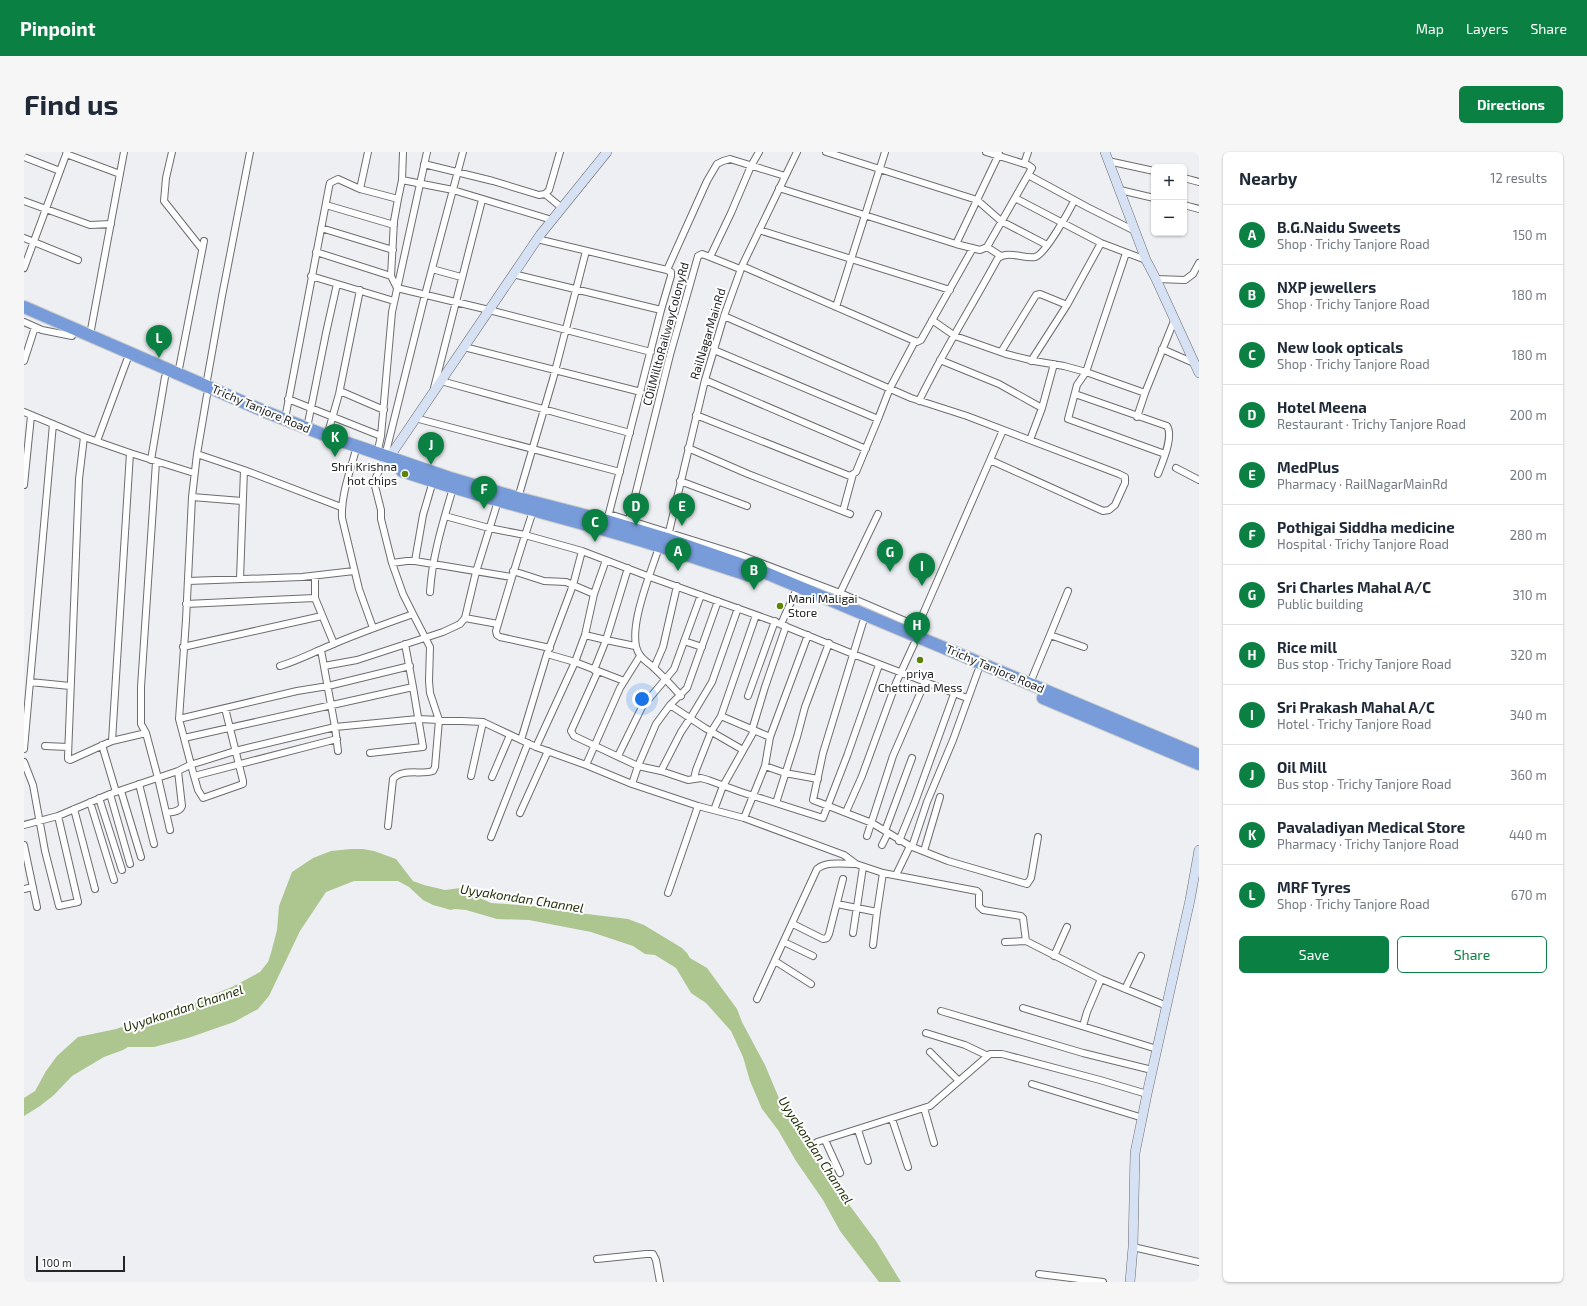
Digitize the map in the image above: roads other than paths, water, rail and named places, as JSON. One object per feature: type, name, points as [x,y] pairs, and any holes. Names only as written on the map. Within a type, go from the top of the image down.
[{"type":"highway","name":"Trichy Tanjore Road","points":[[24,307],[178,374],[265,420],[355,453],[383,459],[518,498],[608,517],[667,539],[766,572],[1199,755]]},
{"type":"highway","name":"Trichy Tanjore Road","points":[[24,316],[166,377],[207,390],[285,419],[433,481],[498,501],[659,546],[763,580],[863,622],[915,635],[978,670],[1199,764]]},
{"type":"street","points":[[90,335],[124,152]]},
{"type":"street","points":[[172,152],[166,178],[164,202],[202,249]]},
{"type":"street","points":[[225,708],[243,784],[206,797],[201,796],[190,765],[179,719],[192,497],[194,472],[222,296],[250,152]]},
{"type":"street","points":[[360,189],[368,152]]},
{"type":"street","points":[[403,152],[402,180],[394,225],[391,276],[397,288],[651,352]]},
{"type":"street","points":[[383,459],[381,436],[392,312],[424,164],[428,152]]},
{"type":"street","points":[[388,826],[393,779],[401,773],[432,772],[435,767],[439,720],[430,693],[430,647],[405,599],[392,563],[374,482],[383,459],[463,152]]},
{"type":"street","points":[[424,164],[493,180],[539,195],[545,194],[549,190],[560,152]]},
{"type":"street","points":[[383,459],[432,394],[537,239],[607,152]]},
{"type":"street","points":[[759,152],[751,166],[710,257],[741,268],[918,342],[921,340],[973,248]]},
{"type":"street","name":"RailNagarMainRd","points":[[669,532],[696,415],[724,316],[741,268],[797,152]]},
{"type":"street","points":[[826,152],[977,200],[1001,221],[1047,245]]},
{"type":"street","points":[[836,307],[885,152]]},
{"type":"street","points":[[779,188],[956,244],[980,250],[987,247],[1032,168],[999,154],[986,152]]},
{"type":"street","points":[[1024,164],[1028,152]]},
{"type":"street","points":[[1105,152],[1146,260],[1199,373]]},
{"type":"street","points":[[24,268],[67,153],[120,174]]},
{"type":"street","points":[[956,244],[999,154]]},
{"type":"street","points":[[24,158],[60,171]]},
{"type":"street","points":[[667,270],[707,181],[717,164],[730,159],[785,176]]},
{"type":"street","points":[[1108,161],[1151,170]]},
{"type":"street","points":[[1028,175],[1074,201],[1135,231]]},
{"type":"street","points":[[285,419],[311,276],[330,183],[338,179],[360,189],[398,199]]},
{"type":"street","points":[[1187,179],[1199,182]]},
{"type":"street","points":[[402,180],[453,190],[552,220]]},
{"type":"street","points":[[1120,190],[1151,197]]},
{"type":"street","points":[[545,194],[562,208]]},
{"type":"street","points":[[1015,198],[1101,243],[1146,260]]},
{"type":"street","points":[[432,394],[482,200]]},
{"type":"street","points":[[24,201],[90,225],[111,224]]},
{"type":"street","points":[[987,247],[1001,256],[1037,257],[1041,254],[1062,223],[1074,201]]},
{"type":"street","points":[[326,206],[394,225]]},
{"type":"street","points":[[1187,206],[1199,209]]},
{"type":"street","points":[[321,228],[393,250]]},
{"type":"street","points":[[759,230],[950,290]]},
{"type":"street","points":[[24,238],[78,260]]},
{"type":"street","points":[[537,239],[671,272],[608,517],[629,520],[740,555],[840,593],[915,635]]},
{"type":"street","points":[[178,374],[204,241]]},
{"type":"street","points":[[1031,360],[1067,305],[1101,243]]},
{"type":"street","points":[[518,498],[544,410],[586,251]]},
{"type":"street","points":[[316,252],[391,276]]},
{"type":"street","points":[[1126,253],[1086,372],[1077,385],[1068,419],[1165,454]]},
{"type":"street","name":"COilMilltoRailwayColonyRd","points":[[629,520],[670,355],[698,256],[702,254],[710,257]]},
{"type":"street","points":[[919,401],[940,360],[998,258],[1001,256]]},
{"type":"street","points":[[1156,279],[1184,280],[1193,274],[1199,263]]},
{"type":"street","points":[[432,269],[461,277]]},
{"type":"street","points":[[513,274],[661,310]]},
{"type":"street","points":[[311,276],[394,301]]},
{"type":"street","points":[[307,428],[337,284]]},
{"type":"street","points":[[327,436],[340,391],[360,290]]},
{"type":"street","points":[[1001,352],[1036,295],[1040,294],[1067,305]]},
{"type":"street","points":[[724,316],[919,401],[968,416],[1119,474],[1125,477],[1126,483],[1115,505],[1109,510],[1103,511],[990,460]]},
{"type":"street","points":[[932,320],[955,336],[1001,352],[1086,372],[1145,393]]},
{"type":"street","points":[[1137,416],[1174,321]]},
{"type":"street","points":[[24,322],[50,332],[72,336]]},
{"type":"street","points":[[24,361],[35,327]]},
{"type":"street","points":[[843,511],[853,474],[856,472],[866,449],[890,388],[915,341]]},
{"type":"street","points":[[464,347],[641,392]]},
{"type":"street","points":[[1162,349],[1194,363]]},
{"type":"street","points":[[714,350],[878,419]]},
{"type":"street","points":[[97,441],[127,360]]},
{"type":"street","points":[[940,360],[999,384],[1042,408]]},
{"type":"street","points":[[1030,440],[1042,408],[1054,364]]},
{"type":"street","points":[[166,377],[153,461],[141,687],[141,724],[146,733],[170,830]]},
{"type":"street","points":[[705,380],[866,449]]},
{"type":"street","points":[[441,381],[630,433]]},
{"type":"street","points":[[340,391],[384,410]]},
{"type":"street","points":[[1075,394],[1167,426],[1169,434],[1165,454],[1158,474]]},
{"type":"street","points":[[288,399],[381,436]]},
{"type":"street","points":[[24,412],[84,437],[153,461],[194,472]]},
{"type":"street","points":[[696,415],[847,475],[853,474]]},
{"type":"street","points":[[24,485],[31,416]]},
{"type":"street","points":[[415,418],[620,472]]},
{"type":"street","points":[[24,749],[53,424]]},
{"type":"street","points":[[846,812],[862,776],[915,635],[1003,430]]},
{"type":"street","points":[[84,437],[79,479],[68,759],[70,760],[112,741],[146,733]]},
{"type":"street","points":[[688,448],[850,514]]},
{"type":"street","points":[[112,741],[130,453]]},
{"type":"street","points":[[355,453],[342,507],[342,518],[354,571],[373,628]]},
{"type":"street","points":[[197,454],[342,507]]},
{"type":"street","points":[[1176,468],[1199,480]]},
{"type":"street","points":[[240,579],[244,470]]},
{"type":"street","points":[[415,561],[423,515],[433,481]]},
{"type":"street","points":[[680,481],[747,506]]},
{"type":"street","points":[[430,592],[434,564],[453,488]]},
{"type":"street","points":[[192,497],[242,501]]},
{"type":"street","points":[[324,666],[357,660],[460,624],[466,618],[476,572],[498,501]]},
{"type":"street","points":[[533,511],[512,574],[498,624],[497,635],[549,651],[624,681]]},
{"type":"street","points":[[840,593],[878,514]]},
{"type":"street","points":[[445,516],[489,528],[525,535],[582,551],[774,621],[853,654],[967,698]]},
{"type":"street","points":[[659,546],[639,610],[635,629],[635,646],[640,656],[681,696]]},
{"type":"street","points":[[521,740],[549,651],[573,585],[582,551]]},
{"type":"street","points":[[392,563],[407,560],[476,572],[512,574],[544,581],[562,581],[594,594]]},
{"type":"street","points":[[536,747],[575,662],[585,634],[594,594],[606,560]]},
{"type":"street","points":[[628,568],[596,671],[571,731],[574,736],[638,766],[661,771],[680,778],[691,780],[701,778],[823,818],[847,756],[879,664]]},
{"type":"street","points":[[188,581],[315,576],[354,571]]},
{"type":"street","points":[[315,576],[315,598],[334,644]]},
{"type":"street","points":[[654,668],[663,647],[677,586]]},
{"type":"street","points":[[1030,683],[1068,591]]},
{"type":"street","points":[[714,810],[724,786],[753,730],[794,593]]},
{"type":"street","points":[[618,756],[642,707],[674,669],[701,595]]},
{"type":"street","points":[[186,604],[315,598]]},
{"type":"street","points":[[632,784],[656,724],[670,706],[688,688],[718,601]]},
{"type":"street","points":[[661,771],[681,732],[712,682],[738,608]]},
{"type":"street","points":[[280,666],[301,660],[334,644],[413,614]]},
{"type":"street","points":[[694,779],[698,764],[712,732],[722,716],[756,615]]},
{"type":"street","points":[[183,648],[322,616]]},
{"type":"street","points":[[466,618],[498,624]]},
{"type":"street","points":[[748,696],[774,621]]},
{"type":"street","points":[[863,622],[823,752],[813,800],[872,823],[899,841],[911,846],[969,867],[1027,884],[1032,878],[1038,837]]},
{"type":"street","points":[[585,634],[635,646]]},
{"type":"street","points":[[744,818],[765,766],[770,737],[808,635]]},
{"type":"street","points":[[1050,635],[1084,647]]},
{"type":"street","points":[[684,641],[702,647]]},
{"type":"street","points":[[776,802],[805,707],[829,643]]},
{"type":"street","points":[[370,753],[423,747],[405,644]]},
{"type":"street","points":[[321,650],[338,751]]},
{"type":"street","points":[[586,765],[624,681],[640,656]]},
{"type":"street","points":[[179,719],[410,666]]},
{"type":"street","points":[[896,875],[911,846],[927,802],[953,740],[978,670]]},
{"type":"street","points":[[30,682],[70,686]]},
{"type":"street","points":[[867,836],[893,756],[925,682]]},
{"type":"street","points":[[184,738],[413,687]]},
{"type":"street","points":[[899,841],[915,802],[954,694]]},
{"type":"street","points":[[670,706],[743,750]]},
{"type":"street","points":[[722,716],[770,737]]},
{"type":"street","points":[[24,825],[58,816],[99,798],[178,771],[190,765],[235,751],[335,727],[418,719],[483,722],[548,752],[586,765],[632,784],[698,806],[744,818],[844,855],[859,866]]},
{"type":"street","points":[[471,776],[483,722]]},
{"type":"street","points":[[492,777],[510,735]]},
{"type":"street","points":[[194,776],[337,739]]},
{"type":"street","points":[[491,837],[528,743]]},
{"type":"street","points":[[102,745],[116,792],[141,857]]},
{"type":"street","points":[[45,746],[68,748]]},
{"type":"street","points":[[520,813],[548,752]]},
{"type":"street","points":[[882,845],[912,758]]},
{"type":"street","points":[[24,762],[33,785],[45,851],[58,906],[78,902],[58,816]]},
{"type":"street","points":[[765,766],[818,779]]},
{"type":"street","points":[[166,813],[178,811],[182,806],[178,771]]},
{"type":"street","points":[[139,784],[154,844]]},
{"type":"street","points":[[116,792],[130,864]]},
{"type":"street","points":[[924,851],[940,797]]},
{"type":"street","points":[[99,798],[122,870]]},
{"type":"street","points":[[90,802],[114,880]]},
{"type":"street","points":[[668,893],[698,806]]},
{"type":"street","points":[[74,809],[94,889]]},
{"type":"street","points":[[24,845],[37,907]]},
{"type":"street","points":[[1130,1282],[1133,1247],[1135,1153],[1199,850]]},
{"type":"street","points":[[757,999],[817,870],[820,867],[833,863],[859,866],[883,873],[977,891],[980,896],[979,906],[983,910],[1021,916],[1023,918],[1026,941]]},
{"type":"street","points":[[853,933],[857,907],[859,866]]},
{"type":"street","points":[[873,945],[883,873]]},
{"type":"street","points":[[793,924],[827,938],[843,879]]},
{"type":"street","points":[[24,889],[33,887]]},
{"type":"street","points":[[837,904],[877,912]]},
{"type":"street","points":[[1054,956],[1067,927]]},
{"type":"street","points":[[1005,942],[1026,941],[1101,979],[1167,1006]]},
{"type":"street","points":[[784,942],[813,956]]},
{"type":"street","points":[[1124,989],[1141,956]]},
{"type":"street","points":[[775,961],[810,984]]},
{"type":"street","points":[[1083,1026],[1087,1012],[1101,979]]},
{"type":"street","points":[[1023,1008],[1157,1049]]},
{"type":"street","points":[[941,1011],[1083,1053],[1152,1070]]},
{"type":"street","points":[[926,1033],[965,1045],[986,1056]]},
{"type":"street","points":[[930,1052],[960,1080]]},
{"type":"street","points":[[817,1142],[892,1119],[934,1104],[986,1056],[995,1053],[1100,1080],[1147,1094]]},
{"type":"street","points":[[1032,1084],[1143,1118]]},
{"type":"street","points":[[924,1108],[934,1143]]},
{"type":"street","points":[[892,1119],[908,1167]]},
{"type":"street","points":[[858,1130],[868,1161]]},
{"type":"street","points":[[825,1140],[840,1173]]},
{"type":"street","points":[[1133,1247],[1199,1262]]},
{"type":"street","points":[[597,1259],[653,1254],[656,1260],[660,1282]]},
{"type":"street","points":[[1039,1274],[1103,1282]]},
{"type":"water","name":"Uyyakondan Channel","points":[[351,849],[374,851],[396,859],[413,881],[424,885],[445,890],[468,887],[478,897],[491,903],[548,907],[579,913],[628,919],[644,925],[682,948],[690,958],[707,968],[737,1009],[742,1022],[765,1065],[781,1103],[808,1144],[816,1160],[876,1241],[901,1282],[879,1282],[840,1231],[823,1200],[796,1161],[778,1130],[762,1109],[750,1081],[743,1057],[731,1031],[706,1003],[691,993],[676,968],[655,955],[645,954],[633,946],[591,932],[529,920],[497,919],[466,910],[451,910],[433,905],[423,900],[409,887],[398,881],[354,881],[326,892],[300,931],[269,996],[258,1009],[234,1022],[188,1038],[154,1047],[128,1047],[104,1057],[72,1076],[54,1095],[24,1116],[24,1098],[35,1091],[46,1071],[57,1056],[78,1037],[116,1029],[168,1012],[174,1008],[206,1000],[212,995],[232,987],[260,972],[268,962],[271,953],[277,930],[279,906],[292,872],[313,858],[331,851]]},
{"type":"place","name":"MRF Tyres","points":[[159,358]]},
{"type":"place","name":"Pavaladiyan Medical Store","points":[[335,457]]},
{"type":"place","name":"Oil Mill","points":[[431,465]]},
{"type":"place","name":"Shri Krishna hot chips","points":[[405,474]]},
{"type":"place","name":"Pothigai Siddha medicine","points":[[484,509]]},
{"type":"place","name":"Hotel Meena","points":[[636,526]]},
{"type":"place","name":"MedPlus","points":[[682,526]]},
{"type":"place","name":"New look opticals","points":[[595,542]]},
{"type":"place","name":"B.G.Naidu Sweets","points":[[678,571]]},
{"type":"place","name":"Sri Charles Mahal A/C","points":[[890,572]]},
{"type":"place","name":"Sri Prakash Mahal A/C","points":[[922,586]]},
{"type":"place","name":"NXP jewellers","points":[[754,590]]},
{"type":"place","name":"Mani Maligai Store","points":[[780,606]]},
{"type":"place","name":"Rice mill","points":[[917,645]]},
{"type":"place","name":"priya Chettinad Mess","points":[[920,660]]}]
